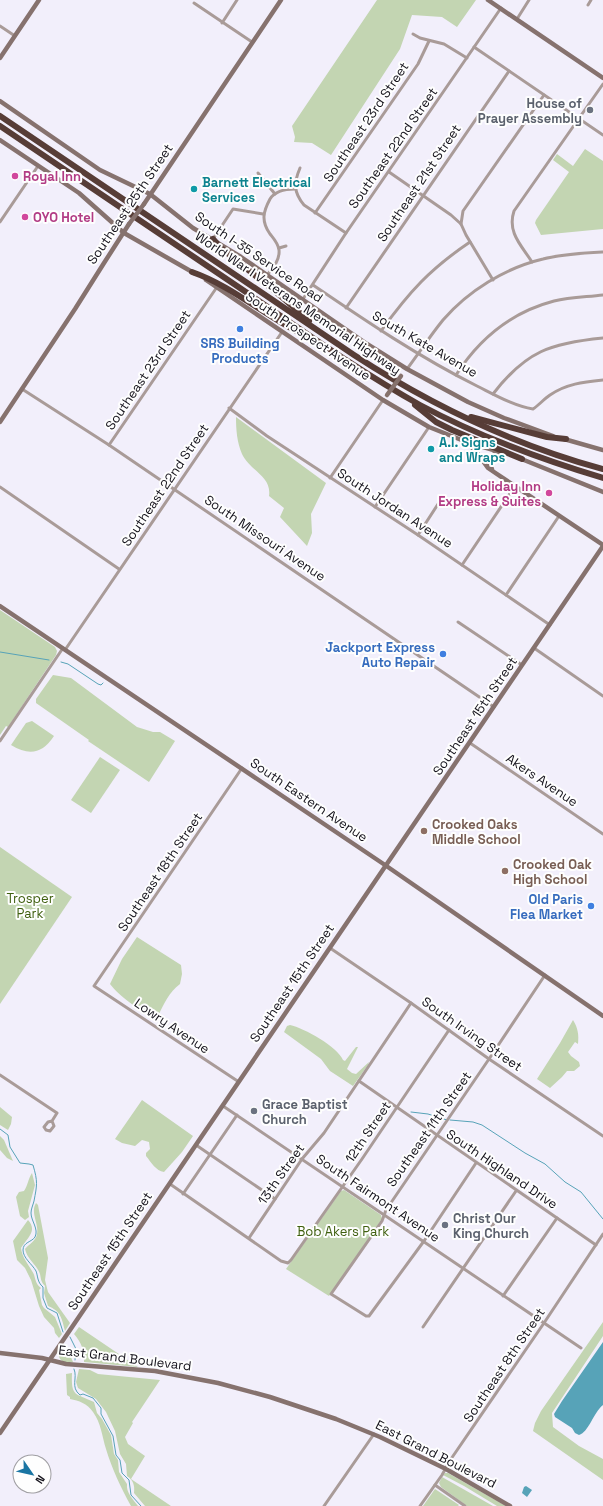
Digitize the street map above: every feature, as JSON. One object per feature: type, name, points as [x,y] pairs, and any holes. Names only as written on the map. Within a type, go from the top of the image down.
[{"type":"highway","name":"World War I Veterans Memorial Highway","points":[[0,116],[396,381],[452,412],[532,446],[603,469]]},
{"type":"highway","name":"World War I Veterans Memorial Highway","points":[[0,126],[321,343],[398,392],[457,424],[503,444],[536,457],[603,478]]},
{"type":"highway","points":[[213,240],[327,336]]},
{"type":"highway","points":[[192,272],[212,280],[287,327],[321,343]]},
{"type":"highway","points":[[398,392],[436,422],[467,437],[522,459]]},
{"type":"highway","points":[[452,412],[547,437],[566,439]]},
{"type":"main road","points":[[0,58],[39,0]]},
{"type":"main road","name":"Southeast 25th Street","points":[[0,422],[75,309],[104,262],[281,0]]},
{"type":"main road","points":[[488,0],[603,78]]},
{"type":"main road","name":"South I-35 Service Road","points":[[0,100],[100,170],[150,194],[194,228],[303,299],[367,344],[407,369],[468,402],[528,428],[603,450]]},
{"type":"main road","name":"South Prospect Avenue","points":[[0,140],[79,193],[124,233],[217,287],[383,400],[428,427],[464,441],[475,450],[486,466],[494,470],[603,546]]},
{"type":"main road","points":[[383,400],[407,369]]},
{"type":"main road","points":[[464,441],[522,459],[603,492]]},
{"type":"main road","points":[[494,470],[489,460],[493,454],[499,452]]},
{"type":"main road","name":"Southeast 15th Street","points":[[0,1433],[603,546]]},
{"type":"main road","name":"South Eastern Avenue","points":[[0,606],[385,865],[603,1016]]},
{"type":"main road","name":"East Grand Boulevard","points":[[0,1353],[50,1360],[66,1364],[155,1371],[218,1383],[286,1401],[374,1434],[446,1469],[510,1506]]},
{"type":"street","points":[[222,23],[237,0]]},
{"type":"street","points":[[517,19],[530,0]]},
{"type":"street","points":[[588,5],[591,0]]},
{"type":"street","points":[[194,3],[252,42]]},
{"type":"street","name":"Southeast 22nd Street","points":[[303,299],[501,8]]},
{"type":"street","points":[[0,26],[15,36]]},
{"type":"street","points":[[413,34],[429,41],[444,44],[467,58]]},
{"type":"street","name":"Southeast 23rd Street","points":[[315,213],[418,64],[429,41]]},
{"type":"street","points":[[474,47],[603,135]]},
{"type":"street","name":"Southeast 21st Street","points":[[346,308],[509,71]]},
{"type":"street","points":[[532,262],[515,236],[511,219],[514,211],[603,84]]},
{"type":"street","points":[[451,215],[459,216],[463,211],[544,95]]},
{"type":"street","points":[[0,222],[38,166]]},
{"type":"street","points":[[300,168],[295,189],[299,199],[304,205],[346,234]]},
{"type":"street","points":[[389,172],[462,224],[470,242],[493,280]]},
{"type":"street","points":[[258,173],[275,194]]},
{"type":"street","points":[[267,275],[279,257],[279,248],[267,229],[263,214],[275,194],[288,189],[295,189]]},
{"type":"street","points":[[213,240],[233,209],[263,214]]},
{"type":"street","points":[[462,224],[463,211]]},
{"type":"street","points":[[381,331],[404,299],[420,282],[444,261],[470,242]]},
{"type":"street","points":[[279,248],[286,246]]},
{"type":"street","points":[[407,369],[433,333],[454,309],[493,280],[532,262],[559,256],[603,252]]},
{"type":"street","name":"South Kate Avenue","points":[[313,285],[418,354],[493,394],[526,408],[533,409],[548,395],[564,386],[603,380]]},
{"type":"street","name":"Southeast 23rd Street","points":[[109,445],[217,287]]},
{"type":"street","points":[[456,375],[467,358],[482,342],[493,332],[514,318],[542,305],[556,301],[603,295]]},
{"type":"street","name":"Southeast 22nd Street","points":[[0,741],[282,332]]},
{"type":"street","points":[[493,394],[513,371],[538,352],[565,343],[603,338]]},
{"type":"street","name":"South Missouri Avenue","points":[[22,389],[109,445],[494,707]]},
{"type":"street","points":[[330,478],[383,400]]},
{"type":"street","name":"South Jordan Avenue","points":[[229,408],[267,436],[418,535],[550,625]]},
{"type":"street","points":[[375,507],[428,427]]},
{"type":"street","points":[[462,565],[515,486]]},
{"type":"street","points":[[0,487],[120,569]]},
{"type":"street","points":[[418,535],[440,501]]},
{"type":"street","points":[[506,595],[559,516]]},
{"type":"street","points":[[458,622],[522,665]]},
{"type":"street","points":[[534,648],[603,696]]},
{"type":"street","name":"Akers Avenue","points":[[470,743],[603,834]]},
{"type":"street","name":"Southeast 18th Street","points":[[94,986],[242,768]]},
{"type":"street","name":"South Irving Street","points":[[330,948],[411,1003],[489,1059],[603,1136]]},
{"type":"street","name":"Southeast 11th Street","points":[[424,1242],[370,1316],[366,1316],[331,1294],[382,1221],[386,1210],[545,975]]},
{"type":"street","name":"Lowry Avenue","points":[[94,986],[239,1082]]},
{"type":"street","name":"13th Street","points":[[249,1238],[302,1159],[324,1132],[411,1003]]},
{"type":"street","name":"12th Street","points":[[249,1238],[281,1261],[288,1262],[291,1260],[343,1187],[449,1030]]},
{"type":"street","points":[[0,1075],[57,1113],[52,1121]]},
{"type":"street","name":"South Highland Drive","points":[[358,1081],[596,1245]]},
{"type":"street","name":"South Fairmont Avenue","points":[[223,1106],[581,1348]]},
{"type":"street","points":[[183,1194],[237,1115]]},
{"type":"street","points":[[196,1145],[275,1199]]},
{"type":"street","points":[[424,1242],[476,1163]]},
{"type":"street","points":[[170,1184],[249,1238]]},
{"type":"street","points":[[423,1327],[516,1191]]},
{"type":"street","points":[[503,1296],[557,1218]]},
{"type":"street","name":"Southeast 8th Street","points":[[420,1506],[603,1234]]},
{"type":"street","points":[[324,1506],[374,1434]]},
{"type":"street","points":[[435,1485],[465,1506]]},
{"type":"green space","points":[[377,0],[476,0],[457,27],[442,17],[412,15],[400,49],[331,155],[312,143],[294,142],[295,137],[292,126]]},
{"type":"green space","points":[[585,149],[603,161],[603,229],[541,235],[535,223],[536,220],[569,172],[553,160],[557,154],[573,166]]},
{"type":"green space","points":[[236,417],[326,483],[311,514],[312,533],[307,546],[280,517],[284,508],[269,496],[269,489],[264,478],[250,465],[242,454],[237,436]]},
{"type":"green space","points":[[0,610],[55,647],[57,651],[56,655],[8,727],[6,726],[0,735]]},
{"type":"green space","points":[[53,675],[71,678],[137,727],[153,732],[160,732],[175,741],[149,782],[88,741],[89,740],[36,703],[36,699]]},
{"type":"green space","points":[[32,721],[54,736],[45,747],[40,750],[29,752],[11,745],[26,723]]},
{"type":"green space","points":[[100,757],[120,770],[91,813],[71,800]]},
{"type":"green space","name":"Trosper Park","points":[[0,847],[72,897],[0,1004]]},
{"type":"green space","points":[[137,937],[181,965],[182,974],[180,984],[170,994],[158,1016],[145,1012],[131,1004],[110,984],[122,959]]},
{"type":"green space","points":[[573,1020],[578,1032],[578,1044],[575,1042],[568,1052],[579,1062],[580,1066],[574,1071],[567,1071],[550,1088],[537,1079]]},
{"type":"green space","points":[[290,1025],[303,1030],[328,1044],[335,1049],[345,1061],[356,1047],[358,1047],[347,1069],[356,1074],[369,1062],[353,1086],[330,1071],[321,1059],[284,1032],[287,1026]]},
{"type":"green space","points":[[142,1100],[193,1136],[182,1152],[164,1172],[156,1168],[146,1156],[146,1153],[150,1149],[149,1142],[142,1140],[135,1146],[122,1143],[115,1139]]},
{"type":"green space","points":[[0,1107],[12,1117],[8,1130],[0,1125]]},
{"type":"green space","points":[[0,1136],[4,1140],[13,1161],[7,1158],[0,1150]]},
{"type":"green space","points":[[32,1173],[35,1185],[28,1211],[29,1217],[25,1220],[20,1216],[16,1197],[19,1192],[24,1191]]},
{"type":"green space","name":"Bob Akers Park","points":[[344,1190],[381,1215],[382,1219],[329,1296],[286,1269],[341,1191]]},
{"type":"green space","points":[[36,1203],[38,1205],[48,1258],[45,1280],[48,1292],[70,1323],[65,1331],[62,1319],[56,1310],[48,1306],[44,1293],[45,1286],[42,1282],[39,1271],[26,1253],[25,1249],[34,1241],[37,1234],[34,1214],[34,1207]]},
{"type":"green space","points":[[28,1220],[31,1224],[32,1231],[21,1248],[25,1260],[33,1273],[37,1284],[41,1288],[39,1290],[42,1305],[55,1317],[62,1334],[59,1338],[55,1333],[54,1328],[44,1317],[31,1280],[25,1268],[17,1260],[13,1241]]},
{"type":"green space","points":[[603,1322],[603,1336],[552,1413],[553,1427],[579,1446],[603,1459],[603,1480],[533,1431],[541,1411]]},
{"type":"green space","points":[[79,1327],[138,1367],[84,1362],[82,1347],[74,1334]]},
{"type":"green space","points":[[65,1344],[73,1362],[63,1362],[60,1359],[58,1354]]},
{"type":"green space","points":[[79,1369],[90,1370],[98,1374],[160,1380],[132,1422],[133,1423],[125,1437],[128,1444],[145,1456],[131,1479],[127,1476],[126,1464],[120,1454],[115,1431],[106,1412],[96,1399],[78,1388],[76,1382]]},
{"type":"green space","points":[[72,1373],[72,1386],[74,1390],[78,1395],[94,1402],[97,1413],[111,1435],[114,1454],[118,1460],[119,1472],[127,1484],[129,1493],[138,1506],[131,1506],[120,1485],[108,1456],[100,1425],[96,1416],[85,1404],[70,1399],[67,1395],[66,1374]]},
{"type":"green space","points":[[448,1473],[506,1506],[497,1506],[443,1475]]},
{"type":"green space","points":[[442,1477],[493,1506],[467,1506],[441,1487],[439,1483]]},
{"type":"green space","points":[[131,1479],[171,1506],[145,1506],[134,1493]]},
{"type":"green space","points":[[435,1489],[459,1505],[423,1506]]},
{"type":"water","points":[[603,1342],[603,1405],[596,1413],[586,1430],[579,1435],[575,1433],[572,1428],[555,1417],[554,1414]]},
{"type":"water","points":[[526,1486],[532,1490],[527,1497],[522,1493],[524,1487]]},
{"type":"waterway","points":[[0,652],[49,660]]},
{"type":"waterway","points":[[61,662],[68,664],[98,684],[101,685],[103,683]]},
{"type":"waterway","points":[[411,1112],[428,1114],[447,1120]]},
{"type":"waterway","points":[[450,1120],[473,1122],[482,1125],[545,1164],[565,1182],[581,1192],[603,1219]]},
{"type":"waterway","points":[[0,1129],[8,1135],[10,1147],[20,1163],[33,1165],[36,1183],[31,1213],[36,1234],[34,1239],[24,1245],[23,1253],[36,1271],[39,1281],[43,1287],[43,1298],[47,1308],[57,1313],[63,1332]]},
{"type":"waterway","points":[[70,1337],[76,1349],[75,1360]]},
{"type":"waterway","points":[[74,1369],[75,1389],[80,1395],[83,1394],[93,1398],[101,1408],[101,1414],[113,1436],[116,1455],[120,1460],[122,1473],[129,1480],[131,1495],[141,1506]]},
{"type":"place","name":"House of Prayer Assembly","points":[[590,110]]},
{"type":"place","name":"Royal Inn","points":[[15,176]]},
{"type":"place","name":"Barnett Electrical Services","points":[[194,189]]},
{"type":"place","name":"OYO Hotel","points":[[25,217]]},
{"type":"place","name":"SRS Building Products","points":[[240,329]]},
{"type":"place","name":"A.I. Signs and Wraps","points":[[431,449]]},
{"type":"place","name":"Holiday Inn Express & Suites","points":[[549,493]]},
{"type":"place","name":"Jackport Express Auto Repair","points":[[443,654]]},
{"type":"place","name":"Crooked Oaks Middle School","points":[[424,831]]},
{"type":"place","name":"Crooked Oak High School","points":[[505,871]]},
{"type":"place","name":"Old Paris Flea Market","points":[[591,906]]},
{"type":"place","name":"Grace Baptist Church","points":[[254,1111]]},
{"type":"place","name":"Christ Our King Church","points":[[445,1225]]}]
